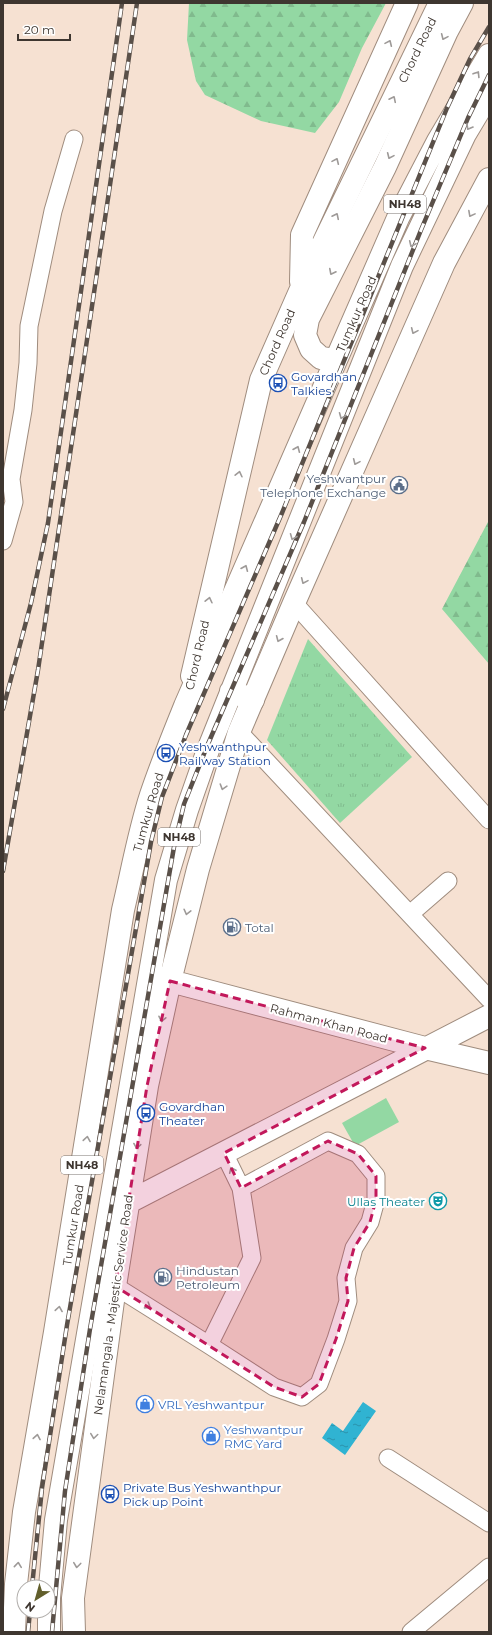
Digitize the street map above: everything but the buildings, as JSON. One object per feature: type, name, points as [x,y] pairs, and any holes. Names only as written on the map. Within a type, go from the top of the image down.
[{"type":"main road","points":[[301,289],[302,235],[407,3]]},
{"type":"main road","name":"Chord Road","points":[[185,706],[261,380],[301,289],[440,3]]},
{"type":"main road","points":[[335,360],[321,358],[310,349],[305,335],[308,319],[385,167],[447,31],[462,3]]},
{"type":"main road","name":"Tumkur Road","points":[[14,1632],[16,1584],[24,1512],[58,1317],[123,910],[151,796],[185,706],[398,218],[438,141],[489,55]]},
{"type":"main road","name":"Tumkur Road","points":[[49,1632],[49,1598],[56,1520],[160,978],[166,880],[187,810],[205,758],[402,266],[465,134],[489,94]]},
{"type":"main road","points":[[160,978],[195,881],[239,732],[252,700],[444,263],[489,179]]},
{"type":"main road","points":[[232,691],[252,700]]},
{"type":"main road","name":"Rahman Khan Road","points":[[160,978],[425,1048],[489,1063]]},
{"type":"main road","name":"Nelamangala - Majestic Service Road","points":[[74,1632],[73,1598],[114,1286],[147,1086],[160,978]]},
{"type":"main road","points":[[127,1204],[489,1016]]},
{"type":"street","points":[[3,541],[14,502],[11,479],[23,410],[28,363],[29,326],[53,211],[74,139]]},
{"type":"street","points":[[294,604],[489,820]]},
{"type":"street","points":[[239,732],[489,999]]},
{"type":"street","points":[[410,914],[448,881]]},
{"type":"street","points":[[114,1286],[274,1387],[302,1397],[319,1384],[348,1301],[346,1278],[354,1248],[370,1222],[376,1200],[376,1176],[358,1154],[328,1141],[241,1188]]},
{"type":"street","points":[[209,1345],[252,1258],[241,1188],[224,1153]]},
{"type":"street","points":[[388,1458],[489,1523]]},
{"type":"street","points":[[412,1632],[489,1567]]},
{"type":"highlighted area","points":[[170,981],[425,1048],[224,1153],[241,1188],[328,1141],[358,1154],[376,1176],[376,1200],[370,1222],[354,1248],[346,1278],[348,1301],[336,1339],[319,1384],[302,1397],[274,1387],[115,1286],[147,1086]]},
{"type":"green space","points":[[189,3],[386,3],[362,48],[339,102],[315,133],[261,121],[205,95],[196,81],[187,40]]},
{"type":"green space","points":[[489,520],[489,664],[442,609]]},
{"type":"green space","points":[[308,639],[412,757],[340,823],[267,740]]},
{"type":"green space","points":[[386,1098],[399,1122],[355,1146],[342,1123]]},
{"type":"water","points":[[363,1402],[376,1411],[345,1455],[322,1438],[332,1423],[343,1431]]},
{"type":"railway","points":[[3,709],[31,603],[48,523],[122,3]]},
{"type":"railway","points":[[3,871],[38,670],[137,3]]},
{"type":"railway","points":[[33,1579],[42,1488],[67,1325],[151,842],[162,797],[186,735],[282,513],[447,108],[470,59],[489,27]]},
{"type":"railway","points":[[52,1632],[65,1491],[90,1329],[174,847],[184,804],[208,744],[304,522],[421,230],[468,118],[489,75]]},
{"type":"railway","points":[[28,1632],[29,1619]]},
{"type":"place","name":"Govardhan Talkies","points":[[278,383]]},
{"type":"place","name":"Yeshwantpur Telephone Exchange","points":[[399,485]]},
{"type":"place","name":"Yeshwanthpur Railway Station","points":[[166,753]]},
{"type":"place","name":"Total","points":[[232,927]]},
{"type":"place","name":"Govardhan Theater","points":[[146,1113]]},
{"type":"place","name":"Ullas Theater","points":[[438,1201]]},
{"type":"place","name":"Hindustan Petroleum","points":[[163,1277]]},
{"type":"place","name":"VRL Yeshwantpur","points":[[145,1404]]},
{"type":"place","name":"Yeshwantpur RMC Yard","points":[[211,1436]]},
{"type":"place","name":"Private Bus Yeshwanthpur Pick up Point","points":[[110,1494]]}]
